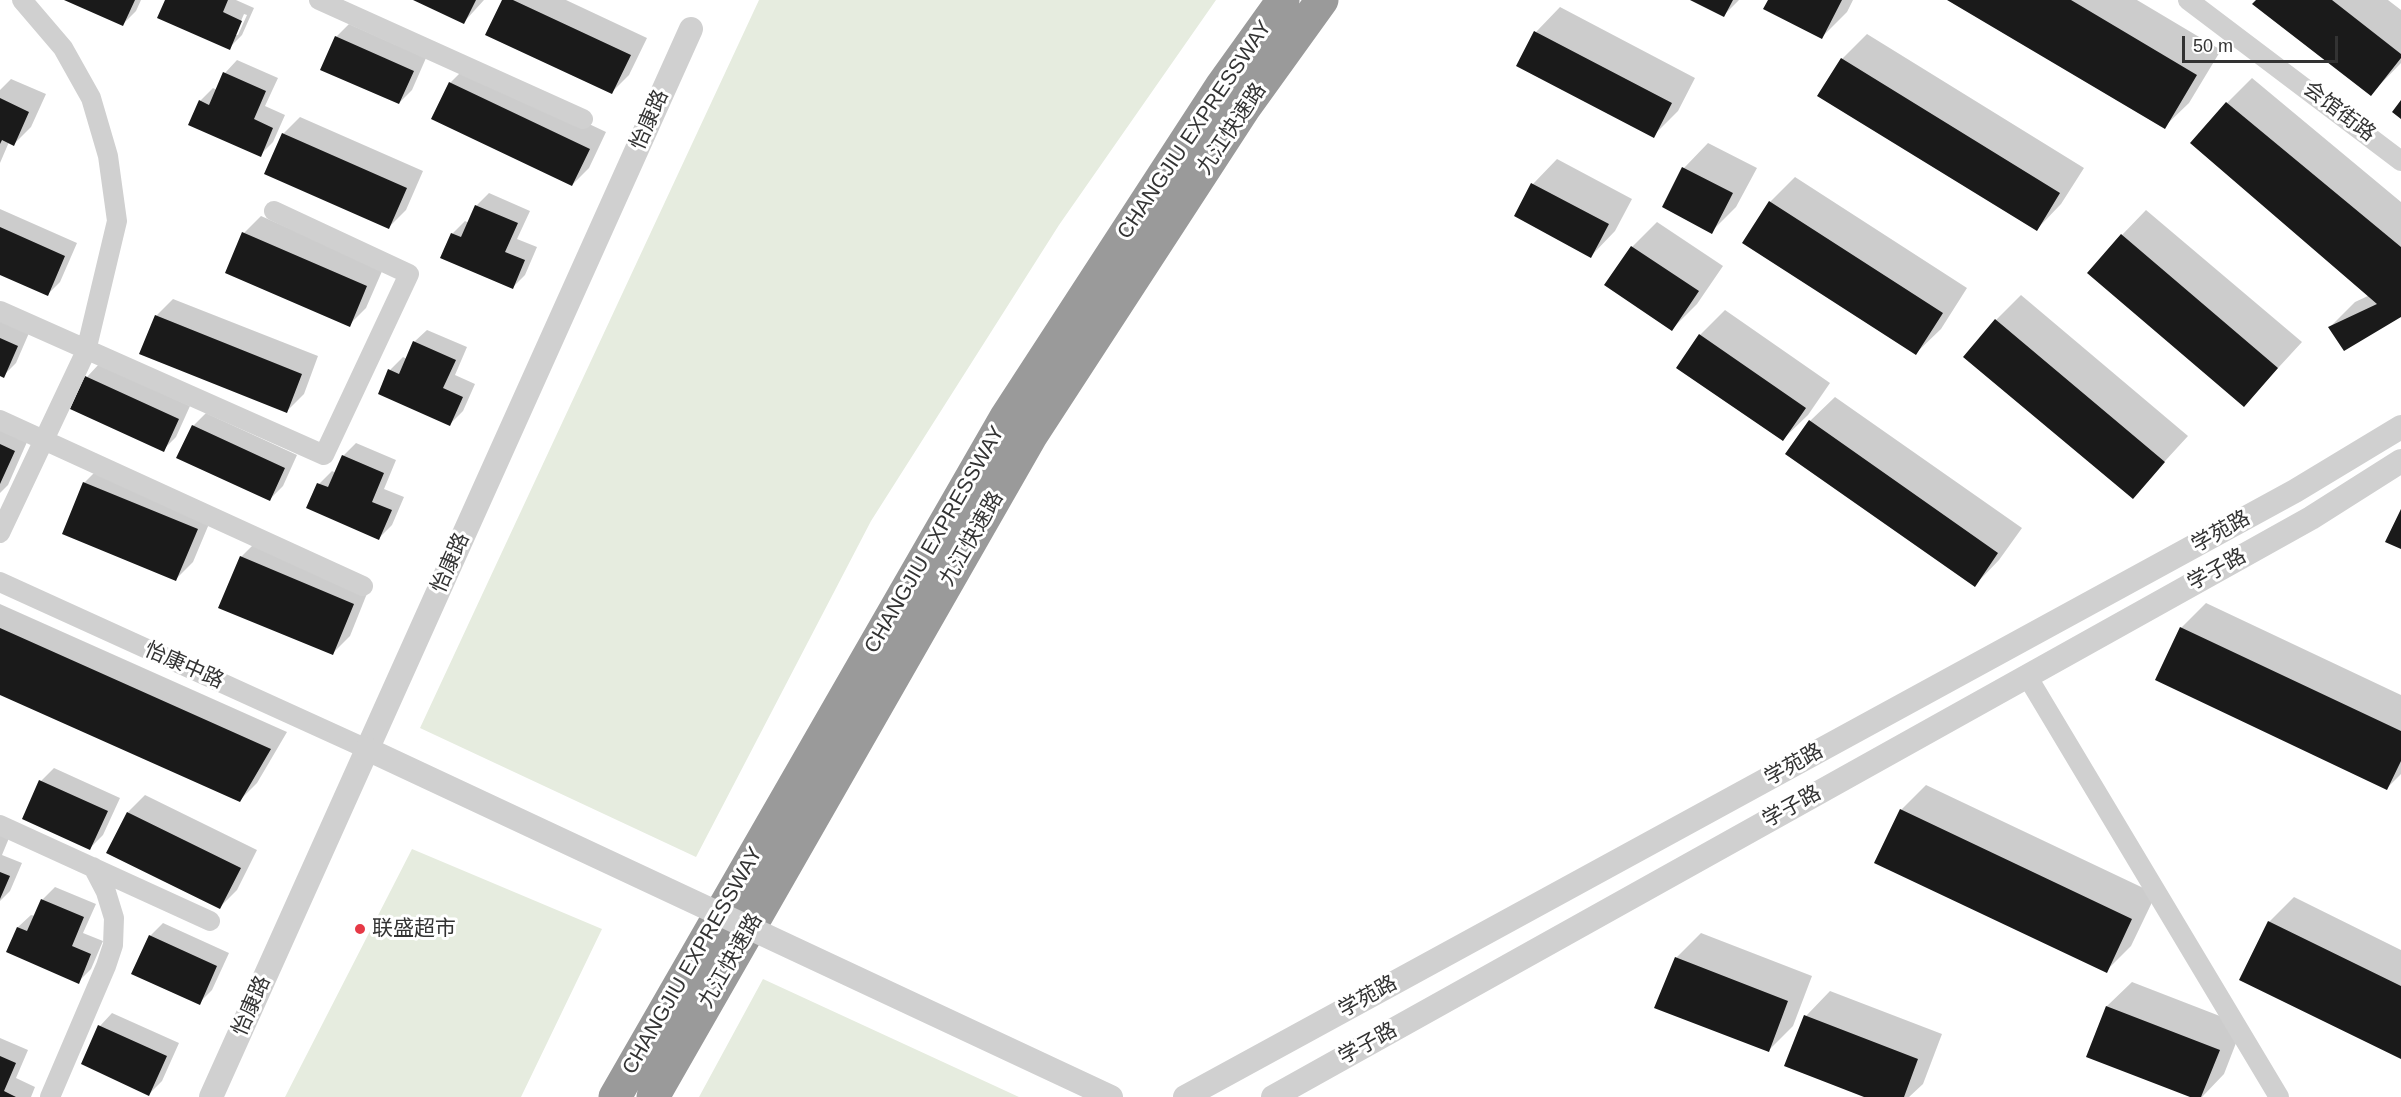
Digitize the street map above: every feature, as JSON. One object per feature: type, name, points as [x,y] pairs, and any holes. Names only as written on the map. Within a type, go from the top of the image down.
[{"type":"highway","name":"CHANGJIU EXPRESSWAY","points":[[615,1097],[1006,417],[1222,85],[1283,0]]},
{"type":"highway","name":"九江快速路","points":[[653,1097],[1031,436],[1245,107],[1322,0]]},
{"type":"street","points":[[0,533],[86,351],[117,221],[108,156],[91,98],[39,8],[22,0]]},
{"type":"street","points":[[319,0],[583,119]]},
{"type":"street","name":"会馆街路","points":[[2188,0],[2401,161]]},
{"type":"street","name":"怡康路","points":[[211,1097],[691,29]]},
{"type":"street","points":[[0,311],[324,455],[409,274],[274,211]]},
{"type":"street","points":[[0,420],[363,586]]},
{"type":"street","name":"学苑路","points":[[1185,1097],[2295,491],[2401,427]]},
{"type":"street","name":"学子路","points":[[1273,1097],[2311,518],[2401,461]]},
{"type":"street","name":"怡康中路","points":[[0,582],[368,749]]},
{"type":"street","points":[[2027,676],[2279,1097]]},
{"type":"street","points":[[368,749],[1112,1097]]},
{"type":"street","points":[[0,825],[210,921]]},
{"type":"street","points":[[50,1097],[113,945],[114,918],[106,892],[93,867]]},
{"type":"shaded area","points":[[759,0],[1216,0],[1059,225],[871,521],[696,857],[420,728]]},
{"type":"shaded area","points":[[412,849],[602,929],[521,1097],[285,1097]]},
{"type":"shaded area","points":[[763,979],[1019,1097],[699,1097]]},
{"type":"building","points":[[64,0],[135,0],[123,26]]},
{"type":"building","points":[[165,0],[228,0],[223,12],[242,21],[230,50],[157,18]]},
{"type":"building","points":[[413,0],[476,0],[464,24]]},
{"type":"building","points":[[502,0],[513,0],[631,55],[612,94],[485,35]]},
{"type":"building","points":[[1690,0],[1733,0],[1724,17]]},
{"type":"building","points":[[1768,0],[1842,0],[1822,39],[1763,9]]},
{"type":"building","points":[[1947,0],[2071,0],[2197,75],[2165,129]]},
{"type":"building","points":[[2256,0],[2332,0],[2401,54],[2401,58],[2371,96],[2252,4]]},
{"type":"building","points":[[1534,31],[1672,103],[1654,138],[1516,66]]},
{"type":"building","points":[[335,36],[414,71],[399,104],[320,70]]},
{"type":"building","points":[[1841,58],[2060,193],[2037,231],[1817,96]]},
{"type":"building","points":[[223,72],[266,91],[254,119],[273,128],[261,157],[188,125],[199,100],[209,105]]},
{"type":"building","points":[[449,82],[590,149],[572,186],[431,119]]},
{"type":"building","points":[[0,98],[29,112],[14,146],[2,140],[0,144]]},
{"type":"building","points":[[2401,100],[2401,119],[2392,112]]},
{"type":"building","points":[[2226,102],[2401,247],[2401,317],[2344,351],[2328,327],[2377,304],[2190,143]]},
{"type":"building","points":[[282,133],[407,188],[389,229],[264,174]]},
{"type":"building","points":[[1682,167],[1733,193],[1712,234],[1662,207]]},
{"type":"building","points":[[1531,183],[1609,224],[1591,258],[1514,216]]},
{"type":"building","points":[[1769,201],[1943,313],[1916,355],[1742,243]]},
{"type":"building","points":[[475,205],[518,223],[505,252],[525,260],[513,289],[440,258],[451,233],[461,237]]},
{"type":"building","points":[[0,227],[65,256],[48,296],[0,275]]},
{"type":"building","points":[[242,232],[367,286],[350,327],[225,273]]},
{"type":"building","points":[[2121,234],[2278,368],[2244,407],[2087,273]]},
{"type":"building","points":[[1631,246],[1699,291],[1672,331],[1604,285]]},
{"type":"building","points":[[155,315],[302,374],[287,413],[139,354]]},
{"type":"building","points":[[1995,319],[2165,462],[2133,499],[1963,357]]},
{"type":"building","points":[[1699,334],[1806,408],[1783,441],[1676,368]]},
{"type":"building","points":[[0,338],[18,346],[4,378],[0,376]]},
{"type":"building","points":[[413,341],[456,360],[443,388],[463,397],[450,426],[378,394],[388,369],[399,374]]},
{"type":"building","points":[[85,376],[179,419],[164,452],[70,409]]},
{"type":"building","points":[[1809,420],[1998,553],[1975,587],[1785,454]]},
{"type":"building","points":[[192,425],[285,468],[270,501],[176,458]]},
{"type":"building","points":[[0,444],[15,451],[0,484]]},
{"type":"building","points":[[342,455],[384,473],[372,502],[392,510],[379,540],[306,508],[317,483],[328,487]]},
{"type":"building","points":[[83,482],[198,529],[176,581],[62,534]]},
{"type":"building","points":[[2401,509],[2401,549],[2385,542]]},
{"type":"building","points":[[240,556],[354,604],[333,655],[218,608]]},
{"type":"building","points":[[2180,627],[2401,731],[2401,761],[2387,790],[2155,680]]},
{"type":"building","points":[[0,628],[271,749],[240,802],[0,695]]},
{"type":"building","points":[[39,780],[108,811],[90,850],[22,819]]},
{"type":"building","points":[[1900,809],[2132,919],[2107,973],[1874,863]]},
{"type":"building","points":[[127,812],[241,868],[220,909],[106,853]]},
{"type":"building","points":[[0,872],[10,876],[0,899]]},
{"type":"building","points":[[41,899],[84,917],[72,946],[91,954],[79,984],[6,952],[17,927],[27,931]]},
{"type":"building","points":[[2268,921],[2401,986],[2401,1059],[2239,980]]},
{"type":"building","points":[[149,935],[217,966],[200,1005],[131,974]]},
{"type":"building","points":[[1675,957],[1788,1001],[1769,1052],[1654,1008]]},
{"type":"building","points":[[2106,1006],[2220,1050],[2201,1097],[2190,1097],[2086,1057]]},
{"type":"building","points":[[1804,1015],[1918,1059],[1904,1097],[1864,1097],[1784,1066]]},
{"type":"building","points":[[98,1025],[167,1056],[149,1096],[81,1064]]},
{"type":"building","points":[[0,1056],[16,1063],[4,1091],[16,1097],[0,1097]]},
{"type":"place","name":"联盛超市","points":[[360,929]]}]
